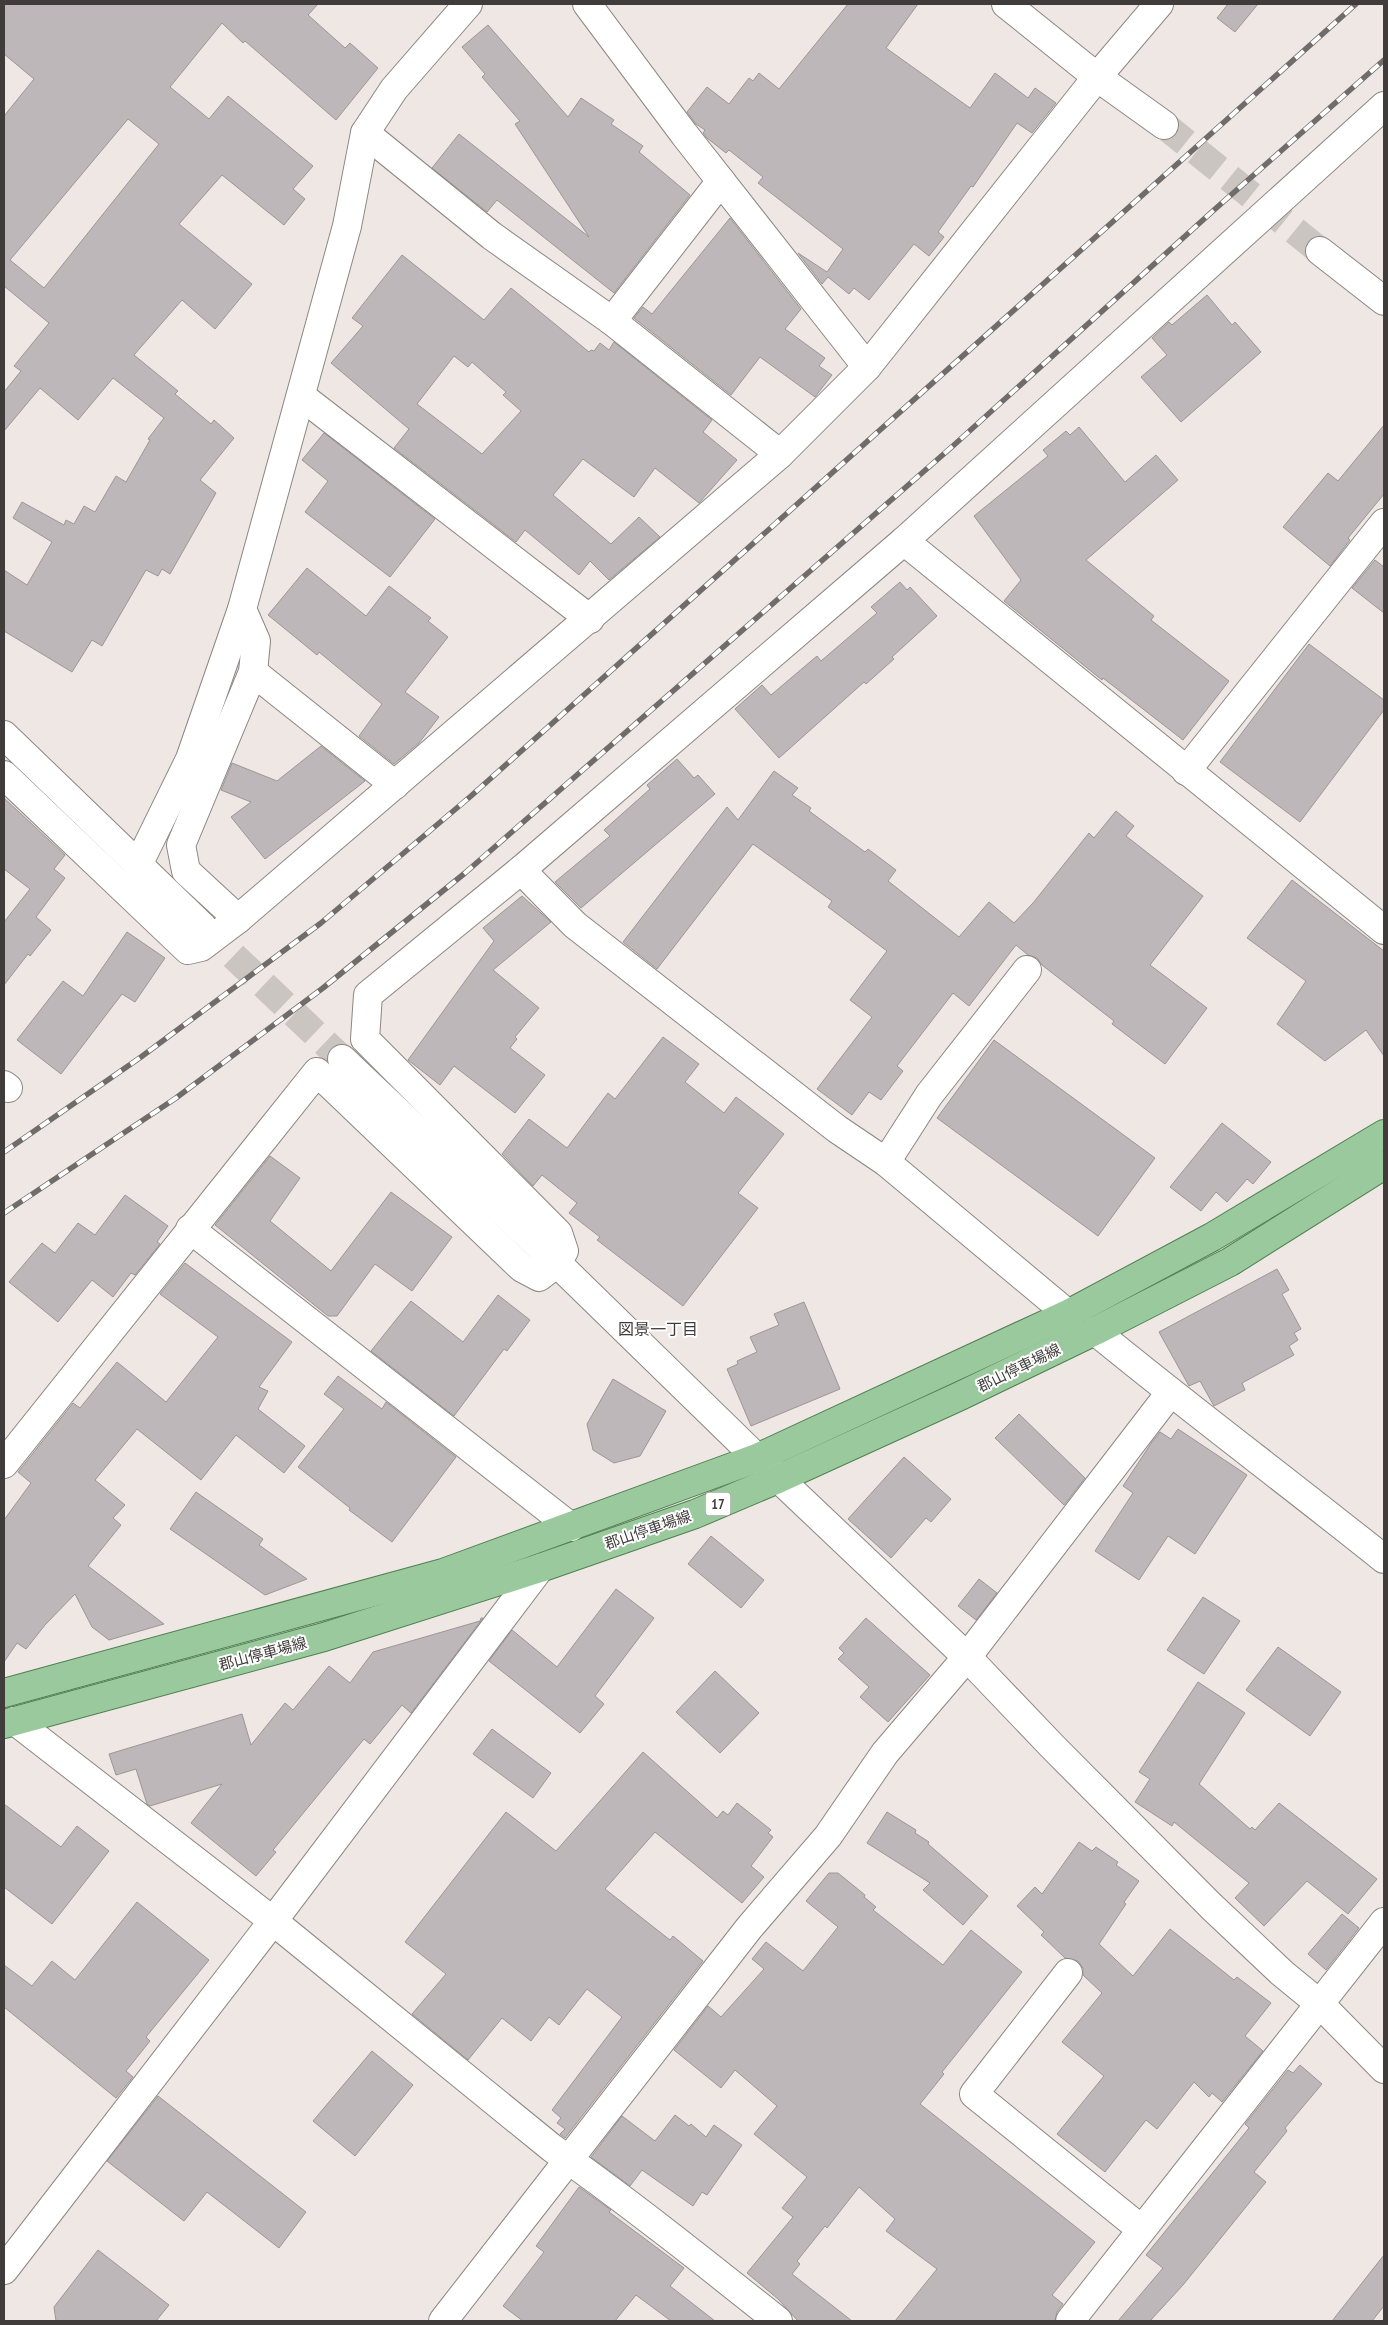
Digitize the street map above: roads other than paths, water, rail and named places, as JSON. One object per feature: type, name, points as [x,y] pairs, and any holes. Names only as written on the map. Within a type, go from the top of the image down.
[{"type":"main road","name":"郡山停車場線","points":[[4,1692],[442,1573],[757,1458],[1068,1314],[1212,1237],[1384,1134]]},
{"type":"main road","name":"郡山停車場線","points":[[9,1723],[324,1637],[540,1568],[695,1514],[780,1478],[960,1396],[1095,1331],[1230,1262],[1384,1165]]},
{"type":"street","points":[[138,865],[190,758],[242,609],[347,226],[365,133],[394,89],[468,4]]},
{"type":"street","points":[[587,4],[684,134],[867,367]]},
{"type":"street","points":[[1006,4],[1098,77],[1164,125]]},
{"type":"street","points":[[4,775],[188,950],[201,948],[238,919],[590,619],[780,454],[867,367],[1098,77],[1159,4]]},
{"type":"street","points":[[316,1072],[522,1268],[540,1277],[557,1263],[564,1251],[558,1233],[365,1039],[368,995],[521,870],[904,541],[1384,106]]},
{"type":"street","points":[[365,133],[492,236],[612,321],[780,454]]},
{"type":"street","points":[[612,321],[721,181]]},
{"type":"street","points":[[1320,252],[1384,301]]},
{"type":"street","points":[[301,396],[590,619]]},
{"type":"street","points":[[1186,771],[1384,523]]},
{"type":"street","points":[[904,541],[1384,930]]},
{"type":"street","points":[[238,919],[186,871],[181,845],[253,672],[256,641],[242,609]]},
{"type":"street","points":[[253,672],[395,785]]},
{"type":"street","points":[[4,735],[203,927]]},
{"type":"street","points":[[521,870],[575,925],[837,1129],[886,1162],[1068,1314]]},
{"type":"street","points":[[886,1162],[929,1095],[1027,970]]},
{"type":"street","points":[[4,1464],[316,1072],[365,1039]]},
{"type":"street","points":[[342,1059],[557,1263],[757,1458],[968,1656],[1052,1746],[1211,1906],[1282,1973],[1321,2005],[1384,2069]]},
{"type":"street","points":[[190,1229],[571,1527]]},
{"type":"street","points":[[1095,1331],[1170,1393],[1279,1475],[1384,1559]]},
{"type":"street","points":[[443,2321],[567,2159],[749,1928],[828,1836],[885,1754],[968,1656],[1170,1393]]},
{"type":"street","points":[[4,2270],[273,1921],[540,1568]]},
{"type":"street","points":[[9,1723],[273,1921],[567,2159],[705,2263],[778,2321]]},
{"type":"street","points":[[1070,2321],[1140,2229],[1321,2005],[1384,1922]]},
{"type":"street","points":[[1068,1973],[974,2094],[1140,2229]]},
{"type":"tunnel","points":[[1164,125],[1320,251]]},
{"type":"tunnel","points":[[203,927],[342,1059]]},
{"type":"railway","points":[[4,1152],[141,1057],[321,923],[471,796],[1356,4]]},
{"type":"railway","points":[[4,1213],[176,1098],[323,988],[465,873],[954,445],[1214,210],[1384,60]]},
{"type":"district","name":"図景一丁目","points":[[658,1329]]}]
